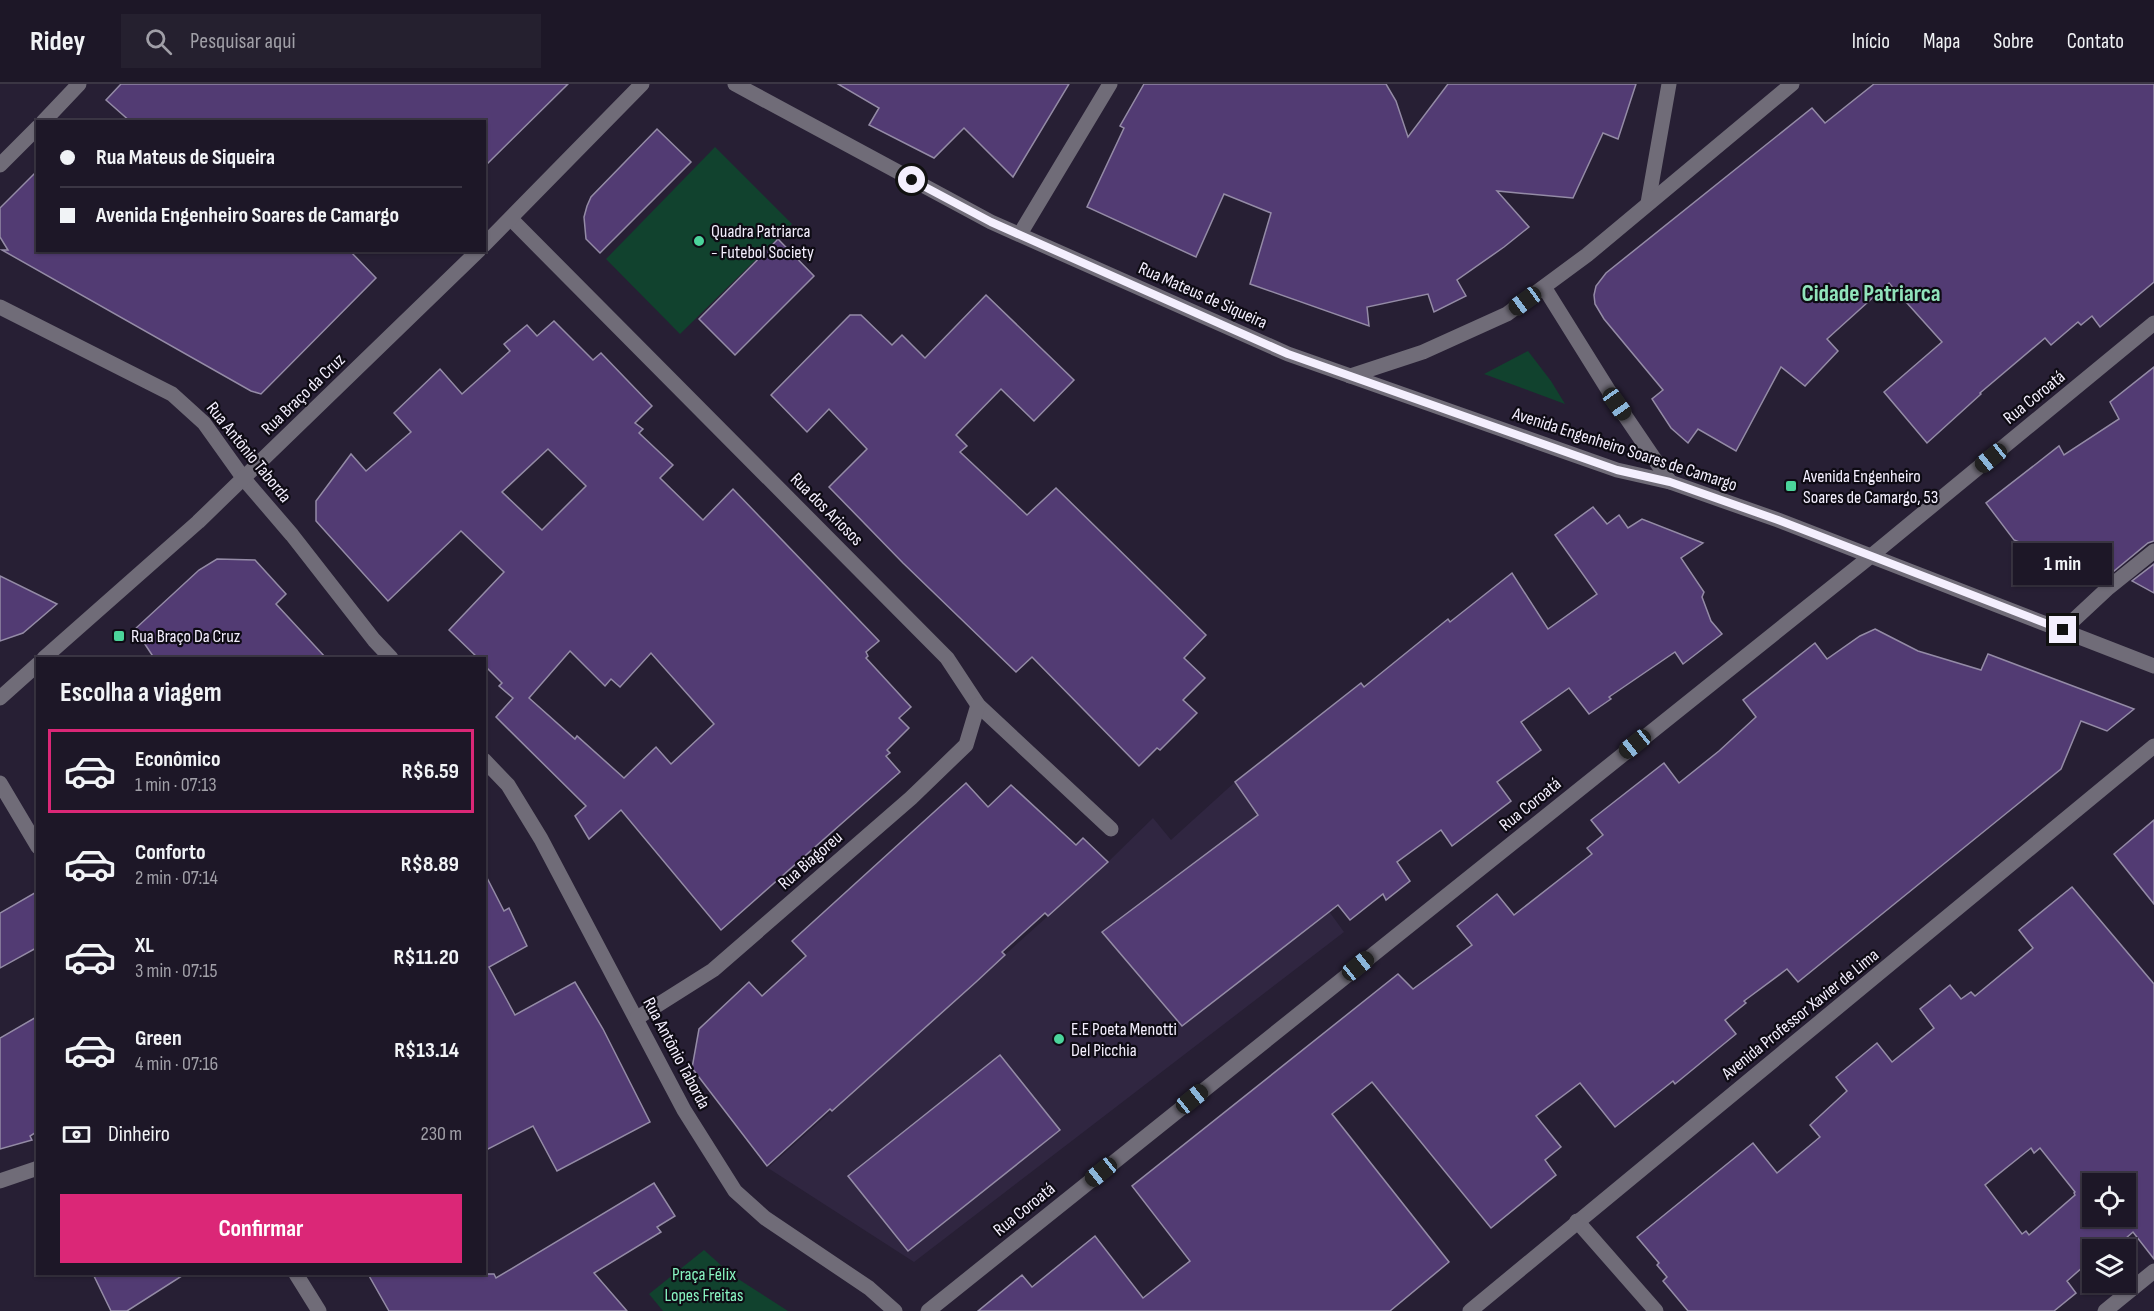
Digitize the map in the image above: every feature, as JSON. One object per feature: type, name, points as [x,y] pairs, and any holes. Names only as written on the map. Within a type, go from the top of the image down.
[{"type":"street","points":[[45,120],[79,84]]},
{"type":"street","points":[[486,243],[642,84]]},
{"type":"street","name":"Rua Mateus de Siqueira","points":[[735,84],[991,222],[1288,354],[1350,375]]},
{"type":"street","points":[[1020,234],[1110,84]]},
{"type":"street","points":[[1648,203],[1669,84]]},
{"type":"street","points":[[1350,375],[1423,352],[1507,314],[1587,255],[1792,84]]},
{"type":"street","points":[[0,165],[36,129]]},
{"type":"street","name":"Rua dos Ariosos","points":[[512,219],[947,658],[978,705],[1111,829]]},
{"type":"street","name":"Rua Braço da Cruz","points":[[45,657],[244,479],[476,252]]},
{"type":"street","points":[[1544,287],[1617,404],[1670,482]]},
{"type":"street","name":"Rua Antônio Taborda","points":[[0,307],[172,394],[204,423],[244,479],[390,657]]},
{"type":"street","name":"Rua Coroatá","points":[[928,1311],[1871,556],[2154,323]]},
{"type":"street","name":"Avenida Engenheiro Soares de Camargo","points":[[1350,375],[1617,470],[1670,482],[1871,556],[2154,666]]},
{"type":"street","points":[[2063,630],[2107,589],[2154,551]]},
{"type":"street","points":[[0,698],[36,666]]},
{"type":"street","name":"Rua Biagoreu","points":[[637,1018],[713,970],[911,798],[966,745],[978,705]]},
{"type":"street","name":"Avenida Professor Xavier de Lima","points":[[1470,1311],[2154,746]]},
{"type":"street","name":"Rua Antônio Taborda","points":[[486,762],[508,785],[541,839],[684,1110],[735,1191],[765,1218],[869,1288],[895,1311]]},
{"type":"street","points":[[0,783],[36,844]]},
{"type":"street","points":[[0,1181],[36,1169]]},
{"type":"street","points":[[1577,1221],[1656,1311]]},
{"type":"street","points":[[2105,1311],[2154,1271]]},
{"type":"street","points":[[297,1275],[319,1311]]},
{"type":"shaded area","name":"E.E Poeta Menotti Del Picchia","points":[[1235,782],[1344,932],[914,1262],[768,1168],[1108,862],[1153,818],[1171,840]]},
{"type":"green space","name":"Quadra Patriarca - Futebol Society","points":[[715,147],[792,224],[680,334],[606,259]]},
{"type":"green space","points":[[1528,351],[1551,381],[1565,404],[1484,374]]},
{"type":"green space","name":"Praça Félix Lopes Freitas","points":[[704,1250],[732,1275],[788,1311],[663,1311],[649,1294]]},
{"type":"building","points":[[121,84],[568,84],[486,165],[486,120],[129,120],[106,100]]},
{"type":"building","points":[[838,84],[1069,84],[1013,177],[964,128],[934,158],[869,125],[879,108]]},
{"type":"building","points":[[1144,84],[1386,84],[1396,101],[1408,137],[1448,84],[1636,84],[1618,139],[1603,133],[1573,198],[1497,191],[1529,227],[1457,280],[1466,296],[1434,312],[1428,294],[1367,307],[1369,326],[1250,284],[1271,213],[1224,194],[1196,257],[1087,207],[1124,128],[1120,126]]},
{"type":"building","points":[[1874,84],[2154,84],[2154,282],[2100,327],[2092,316],[2081,325],[2078,322],[2051,345],[2045,338],[1980,393],[1927,443],[1884,392],[1942,342],[1889,283],[1827,339],[1838,351],[1805,386],[1781,367],[1736,451],[1698,429],[1688,443],[1671,428],[1652,399],[1663,390],[1604,319],[1595,304],[1596,286],[1606,273],[1812,108],[1825,123]]},
{"type":"building","points":[[657,129],[691,162],[600,253],[586,239],[584,217],[591,197]]},
{"type":"building","points":[[36,172],[36,252],[351,252],[376,278],[261,394],[251,391],[2,250],[8,250],[0,237],[0,208]]},
{"type":"building","points":[[778,239],[814,276],[735,355],[699,319]]},
{"type":"building","points":[[986,295],[1074,380],[1034,421],[1001,389],[956,435],[967,446],[960,452],[1027,515],[1056,488],[1206,635],[1184,658],[1205,678],[1183,700],[1197,713],[1160,750],[1157,748],[1139,766],[1032,657],[1016,672],[903,563],[829,487],[867,449],[829,409],[807,432],[771,395],[850,315],[861,315],[892,345],[902,335],[925,358]]},
{"type":"building","points":[[554,321],[593,360],[601,353],[652,406],[635,423],[643,429],[639,433],[673,465],[660,478],[703,520],[733,489],[879,641],[866,652],[868,656],[866,658],[911,707],[899,718],[909,728],[887,750],[890,753],[886,756],[900,772],[721,930],[621,810],[589,839],[575,816],[586,806],[496,717],[513,698],[499,686],[502,683],[486,667],[486,657],[477,657],[449,630],[504,572],[461,531],[388,601],[316,521],[316,501],[351,454],[366,471],[411,432],[394,413],[440,369],[462,394],[510,351],[504,344],[527,325],[537,336]],"holes":[[[548,449],[586,486],[542,530],[502,492]],[[570,651],[605,686],[611,679],[620,687],[651,653],[714,724],[671,764],[656,747],[624,778],[577,736],[575,739],[529,698]]]},
{"type":"building","points":[[2154,367],[2154,541],[2148,543],[2114,571],[2101,563],[2087,568],[2014,540],[1986,503],[2059,446],[2064,455],[2119,419],[2110,402]]},
{"type":"building","points":[[1593,507],[1607,524],[1619,515],[1628,528],[1642,519],[1703,543],[1681,558],[1704,592],[1702,597],[1711,621],[1722,634],[1683,664],[1675,652],[1609,697],[1611,699],[1589,714],[1569,688],[1521,722],[1541,750],[1497,782],[1511,801],[1452,846],[1441,830],[1397,862],[1410,881],[1386,900],[1383,894],[1350,920],[1338,905],[1182,1026],[1102,932],[1258,815],[1235,782],[1361,683],[1364,687],[1448,619],[1450,622],[1512,573],[1548,629],[1597,594],[1555,535]]},
{"type":"building","points":[[217,559],[255,560],[286,594],[276,604],[325,657],[153,657],[135,629],[199,570]]},
{"type":"building","points":[[2154,564],[2154,593],[2132,581]]},
{"type":"building","points":[[0,576],[57,604],[23,633],[0,641]]},
{"type":"building","points":[[1875,629],[1918,651],[1981,670],[1988,654],[2134,709],[2107,731],[2081,721],[2061,769],[1798,982],[1787,969],[1744,1001],[1746,1003],[1725,1020],[1736,1034],[1675,1084],[1673,1081],[1615,1127],[1580,1083],[1536,1116],[1561,1147],[1545,1160],[1556,1175],[1491,1228],[1372,1082],[1332,1114],[1449,1262],[1390,1311],[978,1311],[1022,1275],[1032,1287],[1095,1236],[1143,1298],[1190,1261],[1132,1186],[1398,974],[1413,989],[1472,945],[1457,926],[1497,894],[1514,915],[1592,854],[1587,848],[1603,835],[1591,820],[1664,763],[1679,783],[1756,717],[1743,700],[1815,643],[1827,659],[1860,636]]},
{"type":"building","points":[[966,783],[988,807],[1011,785],[1076,845],[1083,838],[1108,862],[1048,916],[1045,913],[1002,952],[1005,955],[976,982],[767,1166],[692,1068],[699,1029],[749,982],[762,996],[806,956],[792,941]]},
{"type":"building","points":[[2154,820],[2154,904],[2114,854]]},
{"type":"building","points":[[486,876],[504,911],[509,908],[527,946],[489,967],[515,1015],[575,982],[603,1029],[650,1122],[557,1171],[533,1126],[486,1150]]},
{"type":"building","points":[[2072,887],[2154,984],[2154,1259],[2133,1232],[2125,1239],[2082,1239],[2082,1268],[2067,1281],[2076,1293],[2054,1311],[1688,1311],[1663,1281],[1667,1277],[1657,1265],[1659,1263],[1637,1237],[1753,1143],[1777,1173],[1820,1137],[1810,1125],[1847,1091],[1836,1077],[1877,1043],[1892,1062],[1934,1028],[1920,1009],[1950,985],[1961,999],[1971,992],[1975,996],[2033,948],[2019,930]],"holes":[[[2031,1148],[2034,1153],[2040,1148],[2075,1195],[2029,1235],[2026,1231],[2022,1234],[1985,1185]]]},
{"type":"building","points":[[36,892],[36,948],[0,968],[0,913]]},
{"type":"building","points":[[36,1017],[36,1132],[30,1136],[32,1140],[0,1149],[0,1038]]},
{"type":"building","points":[[1000,1055],[1060,1130],[908,1251],[848,1176]]},
{"type":"building","points":[[654,1183],[675,1216],[657,1227],[661,1232],[594,1273],[627,1311],[389,1311],[369,1275],[494,1274],[496,1278]]},
{"type":"building","points":[[93,1275],[183,1275],[127,1311],[111,1311]]},
{"type":"place","name":"Quadra Patriarca - Futebol Society","points":[[699,241]]},
{"type":"place","name":"Avenida Engenheiro Soares de Camargo, 53","points":[[1791,486]]},
{"type":"place","name":"Rua Braço Da Cruz","points":[[119,636]]},
{"type":"place","name":"E.E Poeta Menotti Del Picchia","points":[[1059,1039]]},
{"type":"district","name":"Cidade Patriarca","points":[[1871,293]]},
{"type":"route","points":[[912,180],[991,222],[1288,354],[1617,470],[1670,482],[1778,520],[2063,630]]}]
